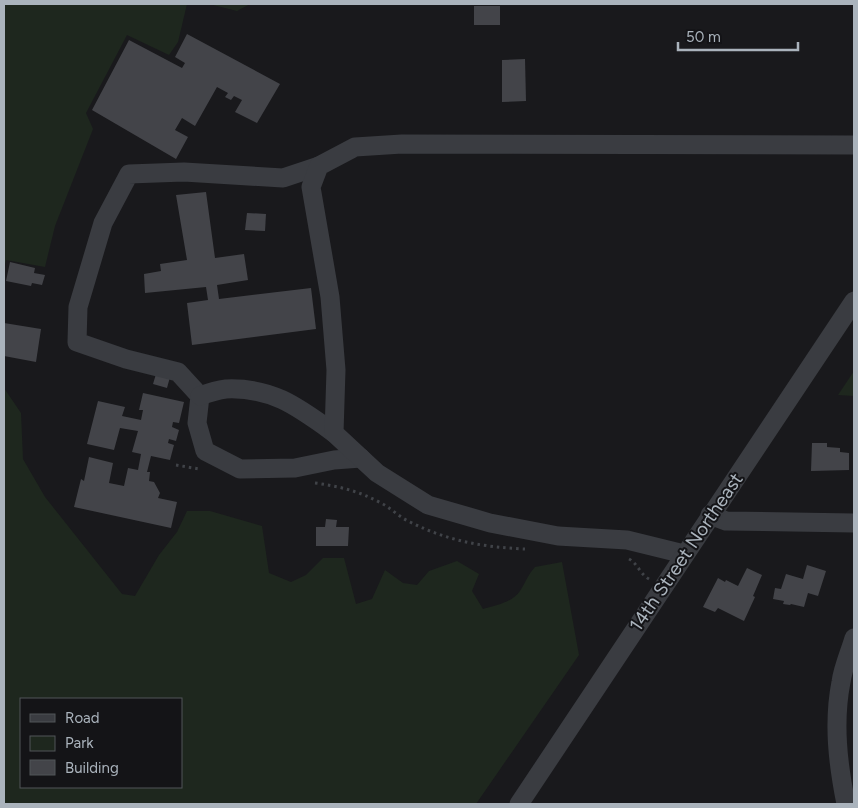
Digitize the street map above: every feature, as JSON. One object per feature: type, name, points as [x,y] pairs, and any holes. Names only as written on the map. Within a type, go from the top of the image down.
[{"type":"street","points":[[361,458],[334,460],[295,468],[240,468],[205,451],[197,423],[200,396],[178,372],[126,359],[77,342],[78,307],[103,224],[129,174],[184,172],[283,178],[319,166],[355,147],[402,144],[854,144]]},
{"type":"street","points":[[319,166],[311,187],[330,297],[336,370],[334,433]]},
{"type":"street","name":"14th Street Northeast","points":[[519,804],[710,514],[854,301]]},
{"type":"street","points":[[200,396],[224,389],[262,392],[296,406],[334,433],[377,473],[428,505],[490,523],[558,536],[627,540],[684,554]]},
{"type":"street","points":[[710,514],[726,521],[854,522]]},
{"type":"street","points":[[846,804],[840,775],[836,728],[841,681],[854,638]]},
{"type":"green space","points":[[4,4],[187,4],[178,42],[169,55],[127,35],[86,113],[93,129],[55,226],[45,267],[6,260],[4,269]]},
{"type":"green space","points":[[209,4],[250,4],[237,11]]},
{"type":"green space","points":[[854,371],[854,396],[838,395]]},
{"type":"green space","points":[[4,388],[21,413],[23,459],[45,497],[122,594],[135,596],[159,555],[177,532],[187,511],[210,511],[262,526],[269,573],[291,582],[306,575],[323,558],[344,558],[356,604],[372,599],[385,570],[403,583],[417,585],[429,571],[457,561],[479,574],[472,591],[483,609],[503,603],[517,595],[535,567],[562,562],[579,655],[476,804],[4,804]]},
{"type":"building","points":[[474,6],[500,6],[500,25],[474,25]]},
{"type":"building","points":[[187,34],[280,84],[257,123],[235,112],[242,100],[234,96],[231,100],[225,97],[228,93],[217,87],[195,126],[182,118],[175,130],[188,137],[176,159],[92,110],[129,40],[182,68],[185,63],[175,57]]},
{"type":"building","points":[[525,59],[526,101],[502,102],[502,60]]},
{"type":"building","points":[[206,192],[215,258],[244,254],[248,280],[217,285],[219,299],[311,288],[316,329],[192,345],[187,303],[208,300],[206,287],[145,293],[144,274],[161,271],[160,264],[187,260],[176,195]]},
{"type":"building","points":[[247,213],[266,214],[265,231],[245,230]]},
{"type":"building","points":[[10,262],[35,268],[34,273],[45,275],[42,285],[32,283],[31,286],[6,281]]},
{"type":"building","points":[[4,323],[41,329],[36,362],[4,356]]},
{"type":"building","points":[[156,374],[170,377],[167,388],[153,384]]},
{"type":"building","points":[[143,393],[184,402],[179,423],[173,422],[172,427],[179,430],[176,441],[169,439],[168,443],[174,445],[170,460],[151,456],[147,472],[150,472],[149,481],[154,482],[160,493],[158,498],[177,502],[171,528],[74,507],[81,479],[84,481],[89,457],[113,463],[109,483],[124,486],[128,468],[138,470],[141,454],[132,452],[138,431],[120,428],[114,450],[87,444],[98,401],[125,407],[122,416],[141,420],[143,410],[139,410]]},
{"type":"building","points":[[812,443],[827,443],[827,447],[840,448],[840,452],[849,453],[849,470],[811,471]]},
{"type":"building","points":[[326,519],[337,520],[336,527],[349,527],[348,546],[316,546],[316,527],[325,527]]},
{"type":"building","points":[[807,565],[826,571],[818,596],[808,593],[804,607],[783,604],[784,601],[773,599],[775,588],[781,589],[786,574],[803,579]]},
{"type":"building","points":[[747,568],[762,575],[744,621],[718,608],[715,612],[703,607],[718,578],[738,586]]}]
